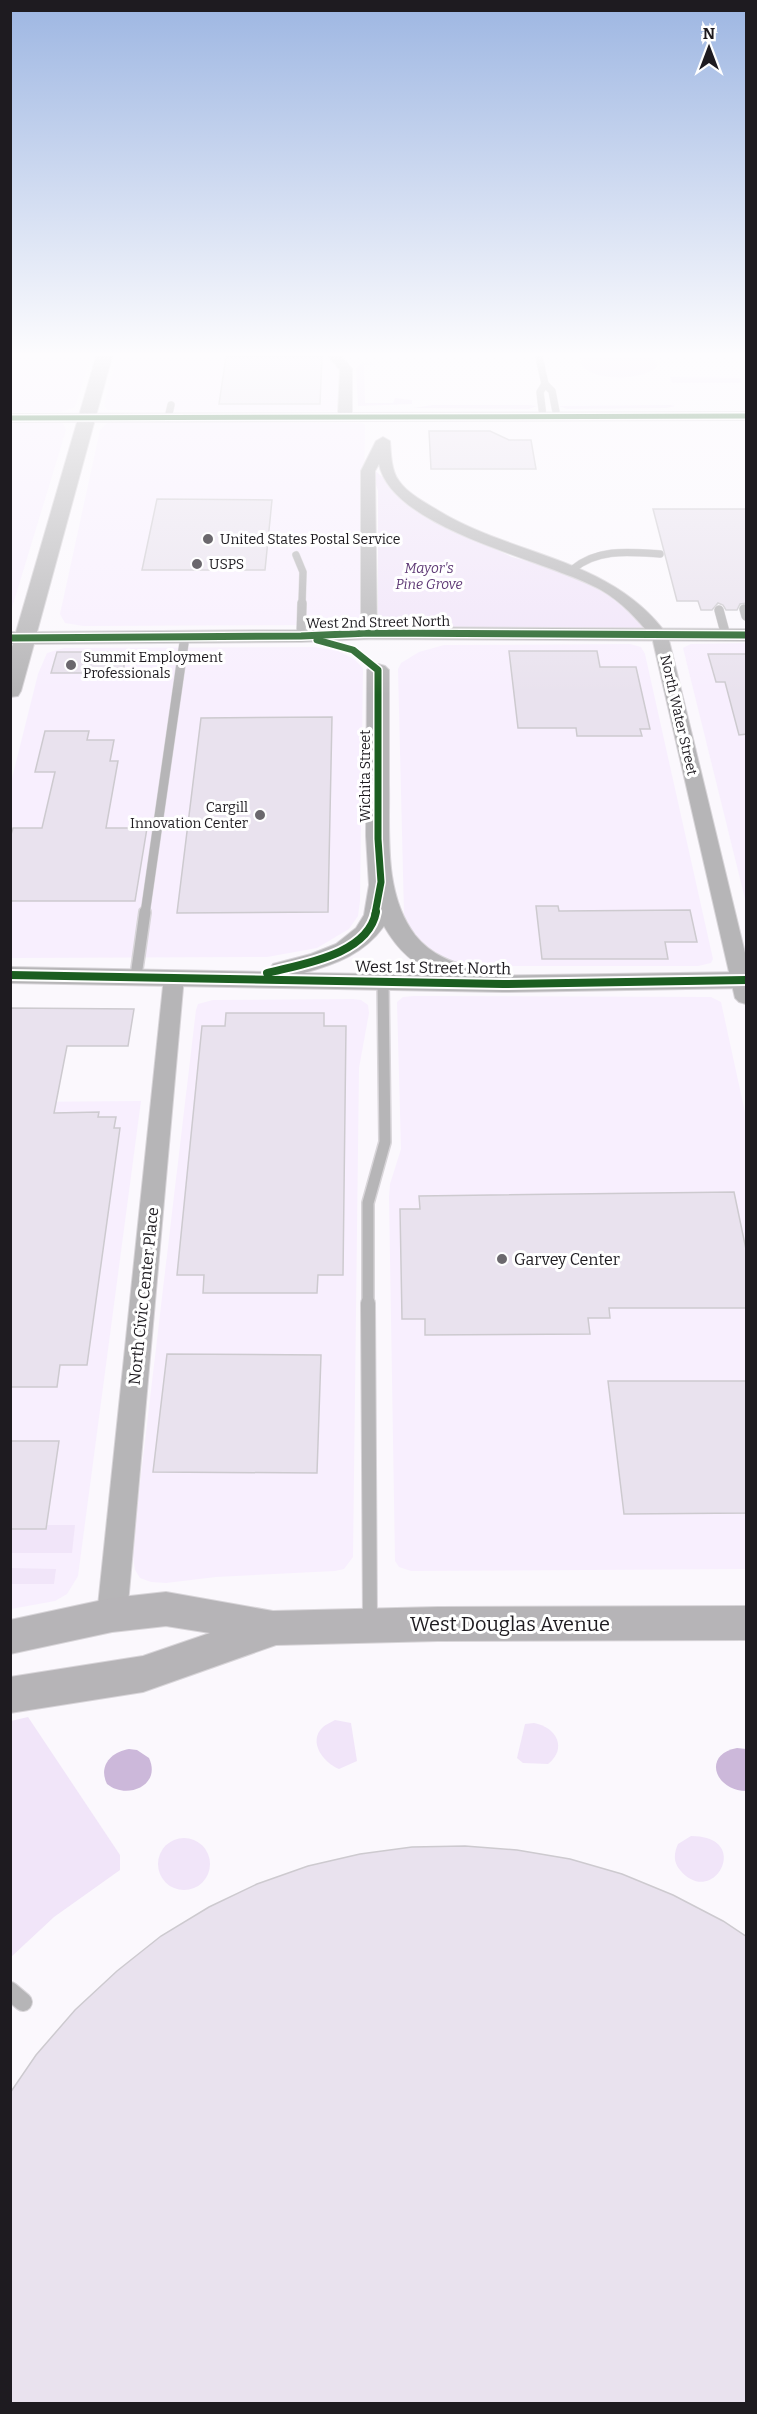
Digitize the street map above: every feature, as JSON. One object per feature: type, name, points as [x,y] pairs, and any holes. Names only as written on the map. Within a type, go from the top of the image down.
[{"type":"main road","name":"West Douglas Avenue","points":[[10,1637],[112,1615],[166,1610],[273,1628],[370,1624],[747,1623]]},
{"type":"main road","name":"West Douglas Avenue","points":[[10,1695],[143,1674],[273,1628]]},
{"type":"street","points":[[10,691],[18,638],[72,470]]},
{"type":"street","points":[[369,470],[369,633]]},
{"type":"street","name":"North Water Street","points":[[387,470],[392,482],[427,510],[476,537],[573,569],[615,590],[645,615],[660,636],[745,986]]},
{"type":"street","name":"West 2nd Street North","points":[[18,638],[301,636],[369,633],[736,635]]},
{"type":"street","points":[[301,636],[389,660],[415,643],[447,637],[480,635]]},
{"type":"street","name":"Wichita Street","points":[[381,882],[378,838],[389,660]]},
{"type":"street","points":[[244,978],[318,960],[361,939],[374,921],[381,882]]},
{"type":"street","points":[[381,882],[392,919],[405,939],[422,957],[440,968],[503,984]]},
{"type":"street","name":"West 1st Street North","points":[[10,975],[745,986]]},
{"type":"street","name":"North Civic Center Place","points":[[112,1615],[174,977]]},
{"type":"lane","points":[[573,569],[586,559],[598,556],[660,554]]},
{"type":"lane","points":[[296,555],[303,572],[301,636]]},
{"type":"lane","points":[[719,610],[736,635]]},
{"type":"lane","points":[[136,976],[185,636]]},
{"type":"lane","points":[[370,1624],[368,1203],[385,1142],[383,981]]},
{"type":"shaded area","points":[[11,470],[54,470],[11,611]]},
{"type":"shaded area","points":[[91,470],[364,470],[362,622],[350,625],[83,626],[65,623],[60,614]]},
{"type":"shaded area","points":[[746,643],[746,903],[683,648],[691,644]]},
{"type":"shaded area","points":[[630,644],[641,647],[645,654],[713,959],[711,963],[698,966],[471,966],[448,962],[423,945],[408,926],[404,915],[398,669],[401,663],[419,652],[444,645]]},
{"type":"shaded area","points":[[314,647],[338,651],[354,659],[363,668],[360,901],[358,916],[349,929],[317,948],[267,957],[11,958],[11,782],[38,674],[47,653],[64,648]]},
{"type":"shaded area","points":[[403,997],[711,997],[721,1002],[746,1117],[746,1569],[411,1571],[399,1567],[395,1561],[389,1197],[390,1184],[401,1149],[397,1002]]},
{"type":"shaded area","points":[[213,1000],[361,1000],[368,1005],[369,1013],[359,1068],[353,1557],[344,1569],[335,1571],[216,1577],[166,1583],[151,1582],[140,1578],[135,1570],[132,1551],[198,1004]]},
{"type":"shaded area","points":[[141,1101],[78,1576],[67,1594],[55,1601],[11,1609],[11,1102]]},
{"type":"shaded area","points":[[737,1748],[746,1749],[746,1791],[727,1785],[720,1779],[717,1772],[716,1765],[719,1758],[726,1752]]},
{"type":"shaded area","points":[[129,1749],[137,1750],[149,1758],[152,1768],[151,1776],[140,1788],[123,1791],[107,1784],[104,1771],[112,1757]]},
{"type":"green space","name":"Mayor's Pine Grove","points":[[372,470],[430,519],[512,557],[571,573],[610,593],[635,612],[647,630],[378,627],[378,491]]},
{"type":"green space","points":[[46,1525],[75,1525],[72,1553],[11,1553],[10,1529],[45,1529]]},
{"type":"green space","points":[[11,1568],[56,1569],[54,1584],[11,1584]]},
{"type":"green space","points":[[28,1717],[120,1855],[120,1870],[54,1917],[11,1957],[11,1721]]},
{"type":"green space","points":[[335,1720],[351,1723],[357,1761],[339,1769],[323,1757],[317,1745],[318,1733],[324,1726]]},
{"type":"green space","points":[[534,1723],[548,1729],[557,1739],[557,1751],[548,1764],[523,1763],[517,1758],[525,1724]]},
{"type":"green space","points":[[691,1836],[710,1839],[720,1847],[724,1857],[722,1868],[715,1877],[704,1882],[693,1880],[680,1870],[675,1861],[678,1844]]},
{"type":"green space","points":[[184,1838],[194,1840],[202,1846],[208,1854],[210,1864],[208,1874],[202,1882],[194,1888],[184,1890],[174,1888],[166,1882],[160,1874],[158,1864],[160,1854],[166,1846],[174,1840]]},
{"type":"building","name":"United States Postal Service","points":[[157,499],[272,500],[265,570],[142,570]]},
{"type":"building","points":[[653,509],[747,509],[747,603],[740,604],[737,610],[726,610],[718,603],[712,610],[701,610],[698,601],[677,601]]},
{"type":"building","points":[[509,651],[597,651],[600,667],[636,667],[650,729],[640,729],[642,736],[577,736],[576,728],[518,728]]},
{"type":"building","points":[[57,652],[124,652],[124,673],[51,673]]},
{"type":"building","points":[[708,654],[747,654],[747,734],[739,735],[725,682],[716,682]]},
{"type":"building","name":"Cargill Innovation Center","points":[[332,717],[328,912],[177,913],[201,718]]},
{"type":"building","points":[[45,731],[89,731],[87,740],[114,740],[110,761],[118,761],[106,828],[147,828],[135,901],[10,901],[10,838],[13,828],[42,828],[55,772],[35,772]]},
{"type":"building","points":[[536,906],[558,906],[559,911],[690,910],[697,942],[665,942],[668,959],[542,959]]},
{"type":"building","points":[[10,1008],[134,1009],[128,1046],[67,1046],[54,1113],[99,1112],[98,1117],[116,1117],[114,1128],[120,1128],[87,1365],[60,1365],[57,1387],[10,1387]]},
{"type":"building","points":[[226,1013],[324,1013],[324,1026],[346,1026],[343,1275],[318,1275],[317,1293],[203,1293],[204,1275],[177,1275],[202,1026],[225,1026]]},
{"type":"building","name":"Garvey Center","points":[[734,1192],[747,1254],[747,1308],[609,1308],[610,1318],[588,1318],[590,1334],[425,1335],[425,1319],[402,1319],[400,1209],[420,1209],[419,1196]]},
{"type":"building","points":[[167,1354],[321,1355],[317,1473],[153,1472]]},
{"type":"building","points":[[608,1381],[747,1381],[747,1513],[624,1514]]},
{"type":"building","points":[[10,1441],[59,1441],[46,1529],[10,1529]]},
{"type":"building","points":[[465,1846],[517,1850],[570,1859],[622,1874],[673,1895],[723,1921],[747,1937],[747,2403],[10,2403],[10,2093],[36,2055],[75,2010],[117,1971],[161,1936],[209,1907],[257,1884],[308,1866],[360,1854],[412,1847]]},
{"type":"cycle path","points":[[10,638],[301,636],[369,633],[746,635]]},
{"type":"cycle path","points":[[267,973],[318,960],[343,950],[361,939],[374,921],[381,882],[378,839],[378,670],[353,650],[317,640]]},
{"type":"cycle path","points":[[10,975],[503,984],[746,980]]},
{"type":"place","name":"United States Postal Service","points":[[208,539]]},
{"type":"place","name":"USPS","points":[[197,564]]},
{"type":"place","name":"Summit Employment Professionals","points":[[71,665]]},
{"type":"place","name":"Cargill Innovation Center","points":[[260,815]]},
{"type":"place","name":"Garvey Center","points":[[502,1259]]}]
